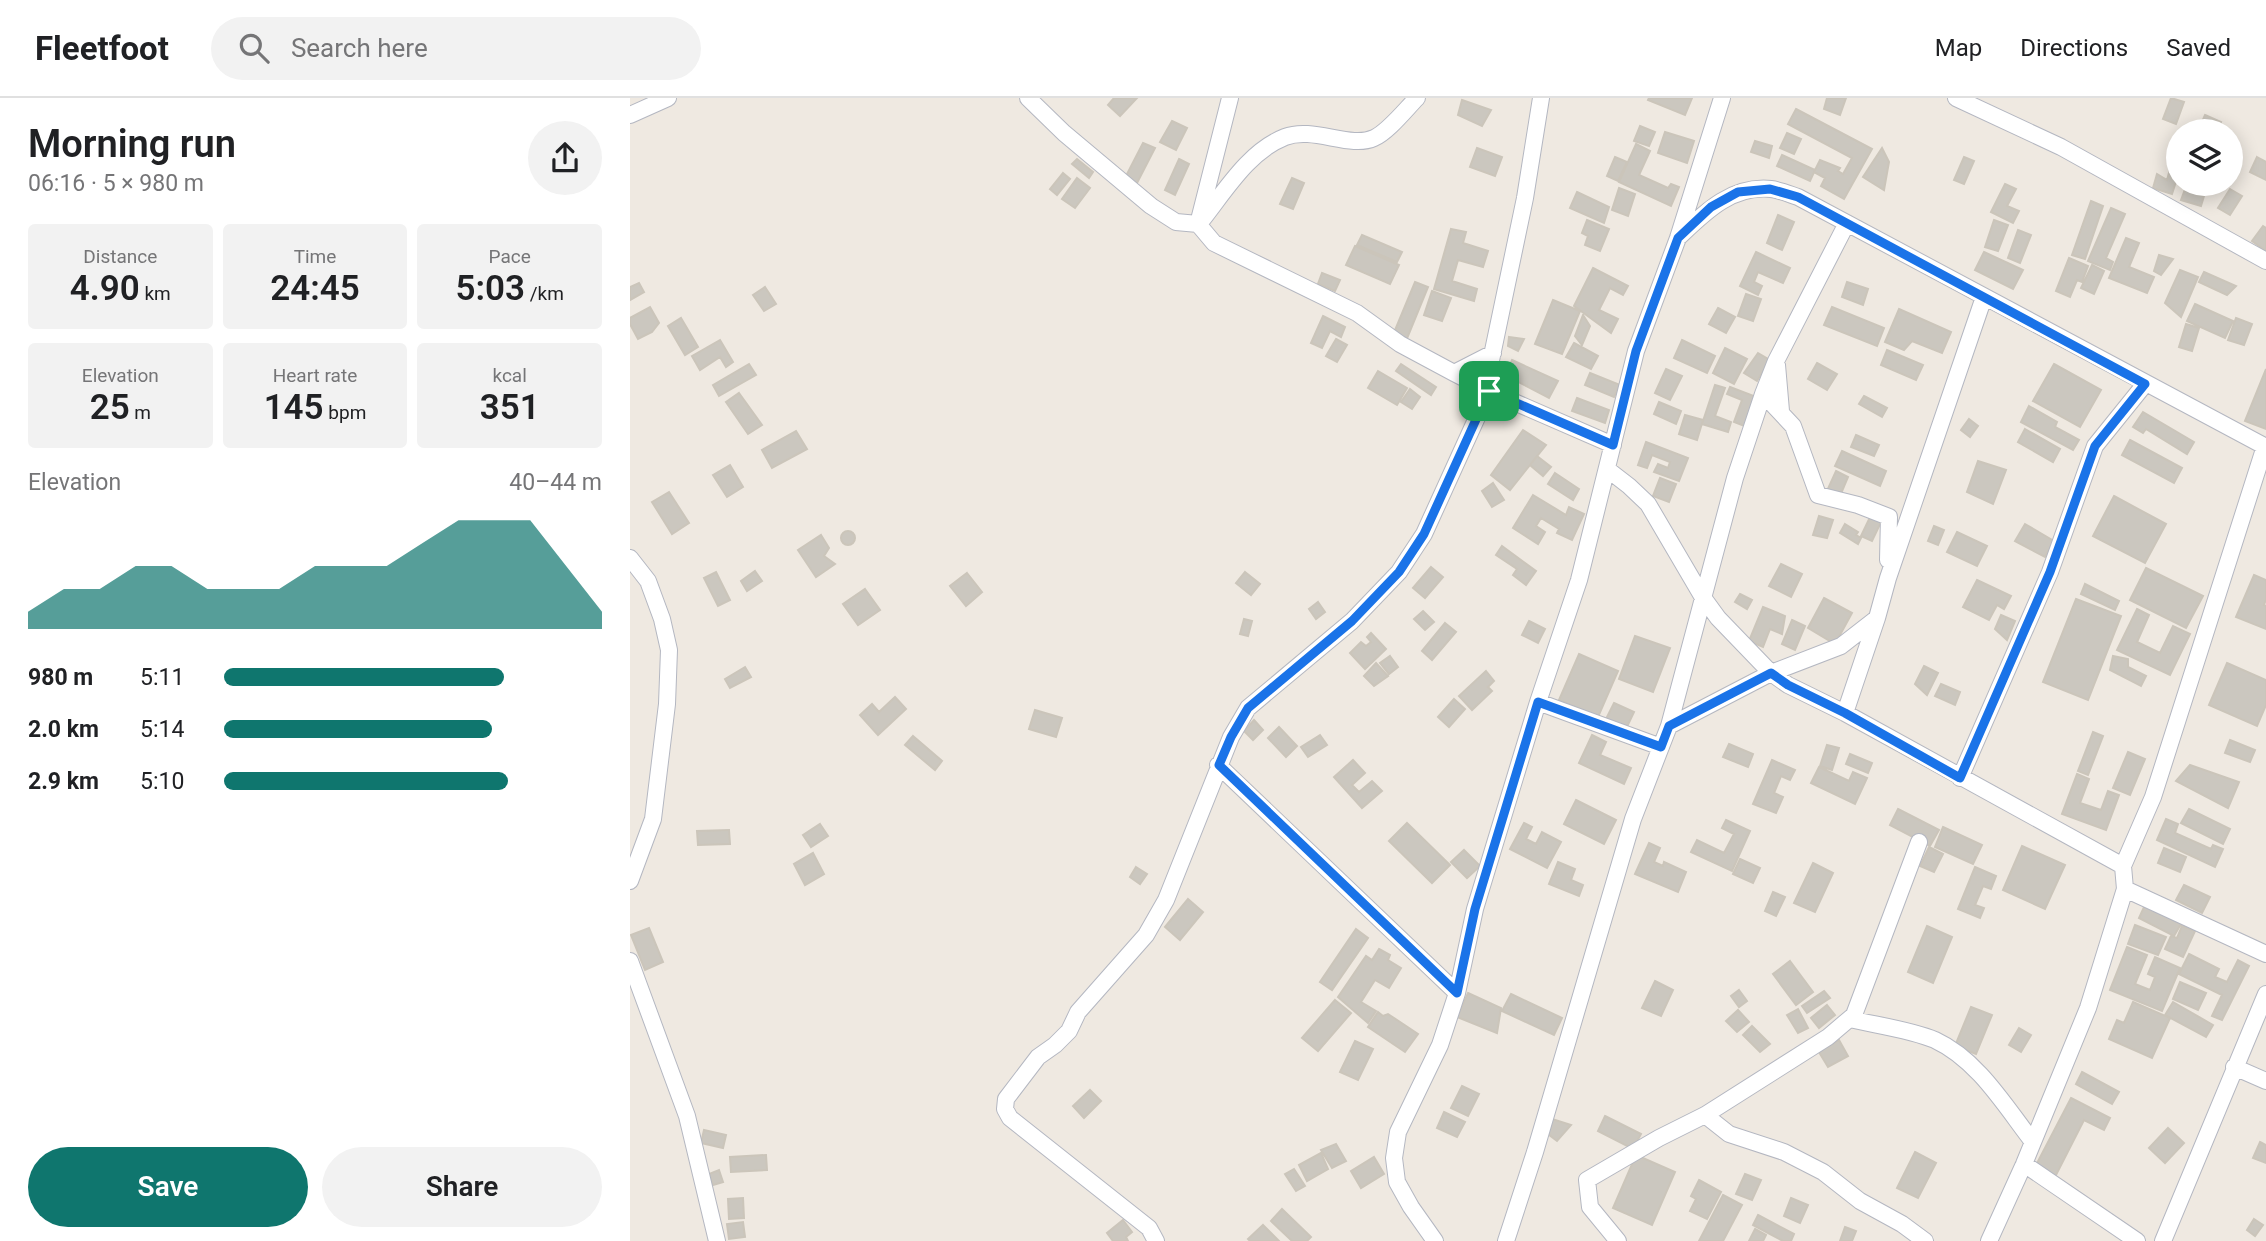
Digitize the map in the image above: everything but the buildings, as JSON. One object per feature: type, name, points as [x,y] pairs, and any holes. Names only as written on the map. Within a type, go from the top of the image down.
[{"type":"street","points":[[630,115],[668,98]]},
{"type":"street","points":[[1028,98],[1064,133],[1151,206],[1176,222],[1198,224],[1214,243],[1357,313],[1400,344],[1487,390],[1613,445]]},
{"type":"street","points":[[1198,224],[1230,98]]},
{"type":"street","points":[[1198,224],[1251,161],[1283,137],[1300,133],[1365,141],[1377,137],[1417,98]]},
{"type":"street","points":[[1156,1241],[1149,1228],[1010,1118],[1005,1109],[1006,1099],[1038,1057],[1069,1031],[1078,1012],[1146,935],[1166,900],[1219,765],[1248,708],[1352,621],[1399,572],[1424,534],[1487,390],[1525,198],[1541,98]]},
{"type":"street","points":[[1435,1241],[1397,1182],[1394,1158],[1398,1132],[1440,1045],[1457,993],[1475,909],[1538,702],[1579,580],[1636,351],[1678,238],[1722,98]]},
{"type":"street","points":[[1956,98],[2061,147],[2266,261]]},
{"type":"street","points":[[1678,238],[1711,207],[1738,192],[1770,189],[1798,197],[2265,447],[2153,797],[2123,866],[2125,889],[2088,1008],[2024,1164],[1989,1241]]},
{"type":"street","points":[[1506,1241],[1535,1152],[1633,819],[1669,726],[1735,478],[1763,394],[1776,361],[1847,223]]},
{"type":"street","points":[[1845,713],[1984,297]]},
{"type":"street","points":[[1454,373],[1493,353]]},
{"type":"street","points":[[1776,361],[1781,411]]},
{"type":"street","points":[[1960,778],[2050,572],[2095,446],[2145,384]]},
{"type":"street","points":[[1763,394],[1793,426],[1818,495],[1858,505],[1889,517],[1888,578]]},
{"type":"street","points":[[1607,468],[1648,504],[1668,536],[1676,555],[1718,618],[1771,673],[1788,685],[1845,713],[2123,866]]},
{"type":"street","points":[[630,558],[648,581],[662,619],[669,650],[667,704],[653,819],[630,881]]},
{"type":"street","points":[[1669,726],[1771,673],[1841,646],[1877,618]]},
{"type":"street","points":[[1538,702],[1661,747]]},
{"type":"street","points":[[1219,765],[1457,993]]},
{"type":"street","points":[[1618,1241],[1590,1207],[1587,1181],[1659,1138],[1705,1115],[1828,1037],[1850,1019],[1919,842]]},
{"type":"street","points":[[2125,889],[2266,954]]},
{"type":"street","points":[[630,961],[687,1116],[718,1241]]},
{"type":"street","points":[[2163,1241],[2266,994]]},
{"type":"street","points":[[1850,1019],[1929,1038],[1947,1047],[1976,1069],[2033,1142]]},
{"type":"street","points":[[2234,1067],[2266,1081]]},
{"type":"street","points":[[1705,1115],[1729,1134],[1784,1152],[1823,1172],[1860,1201],[1902,1224],[1925,1241]]},
{"type":"street","points":[[2024,1164],[2137,1241]]},
{"type":"route","points":[[1770,189],[1798,197],[2145,384],[2095,446],[2050,572],[1960,778],[1845,713],[1788,685],[1771,673],[1669,726],[1661,747],[1538,702],[1475,909],[1457,993],[1219,765],[1248,708],[1352,621],[1399,572],[1424,534],[1489,391],[1613,445],[1636,351],[1678,238],[1711,207],[1738,192],[1770,189]]}]
